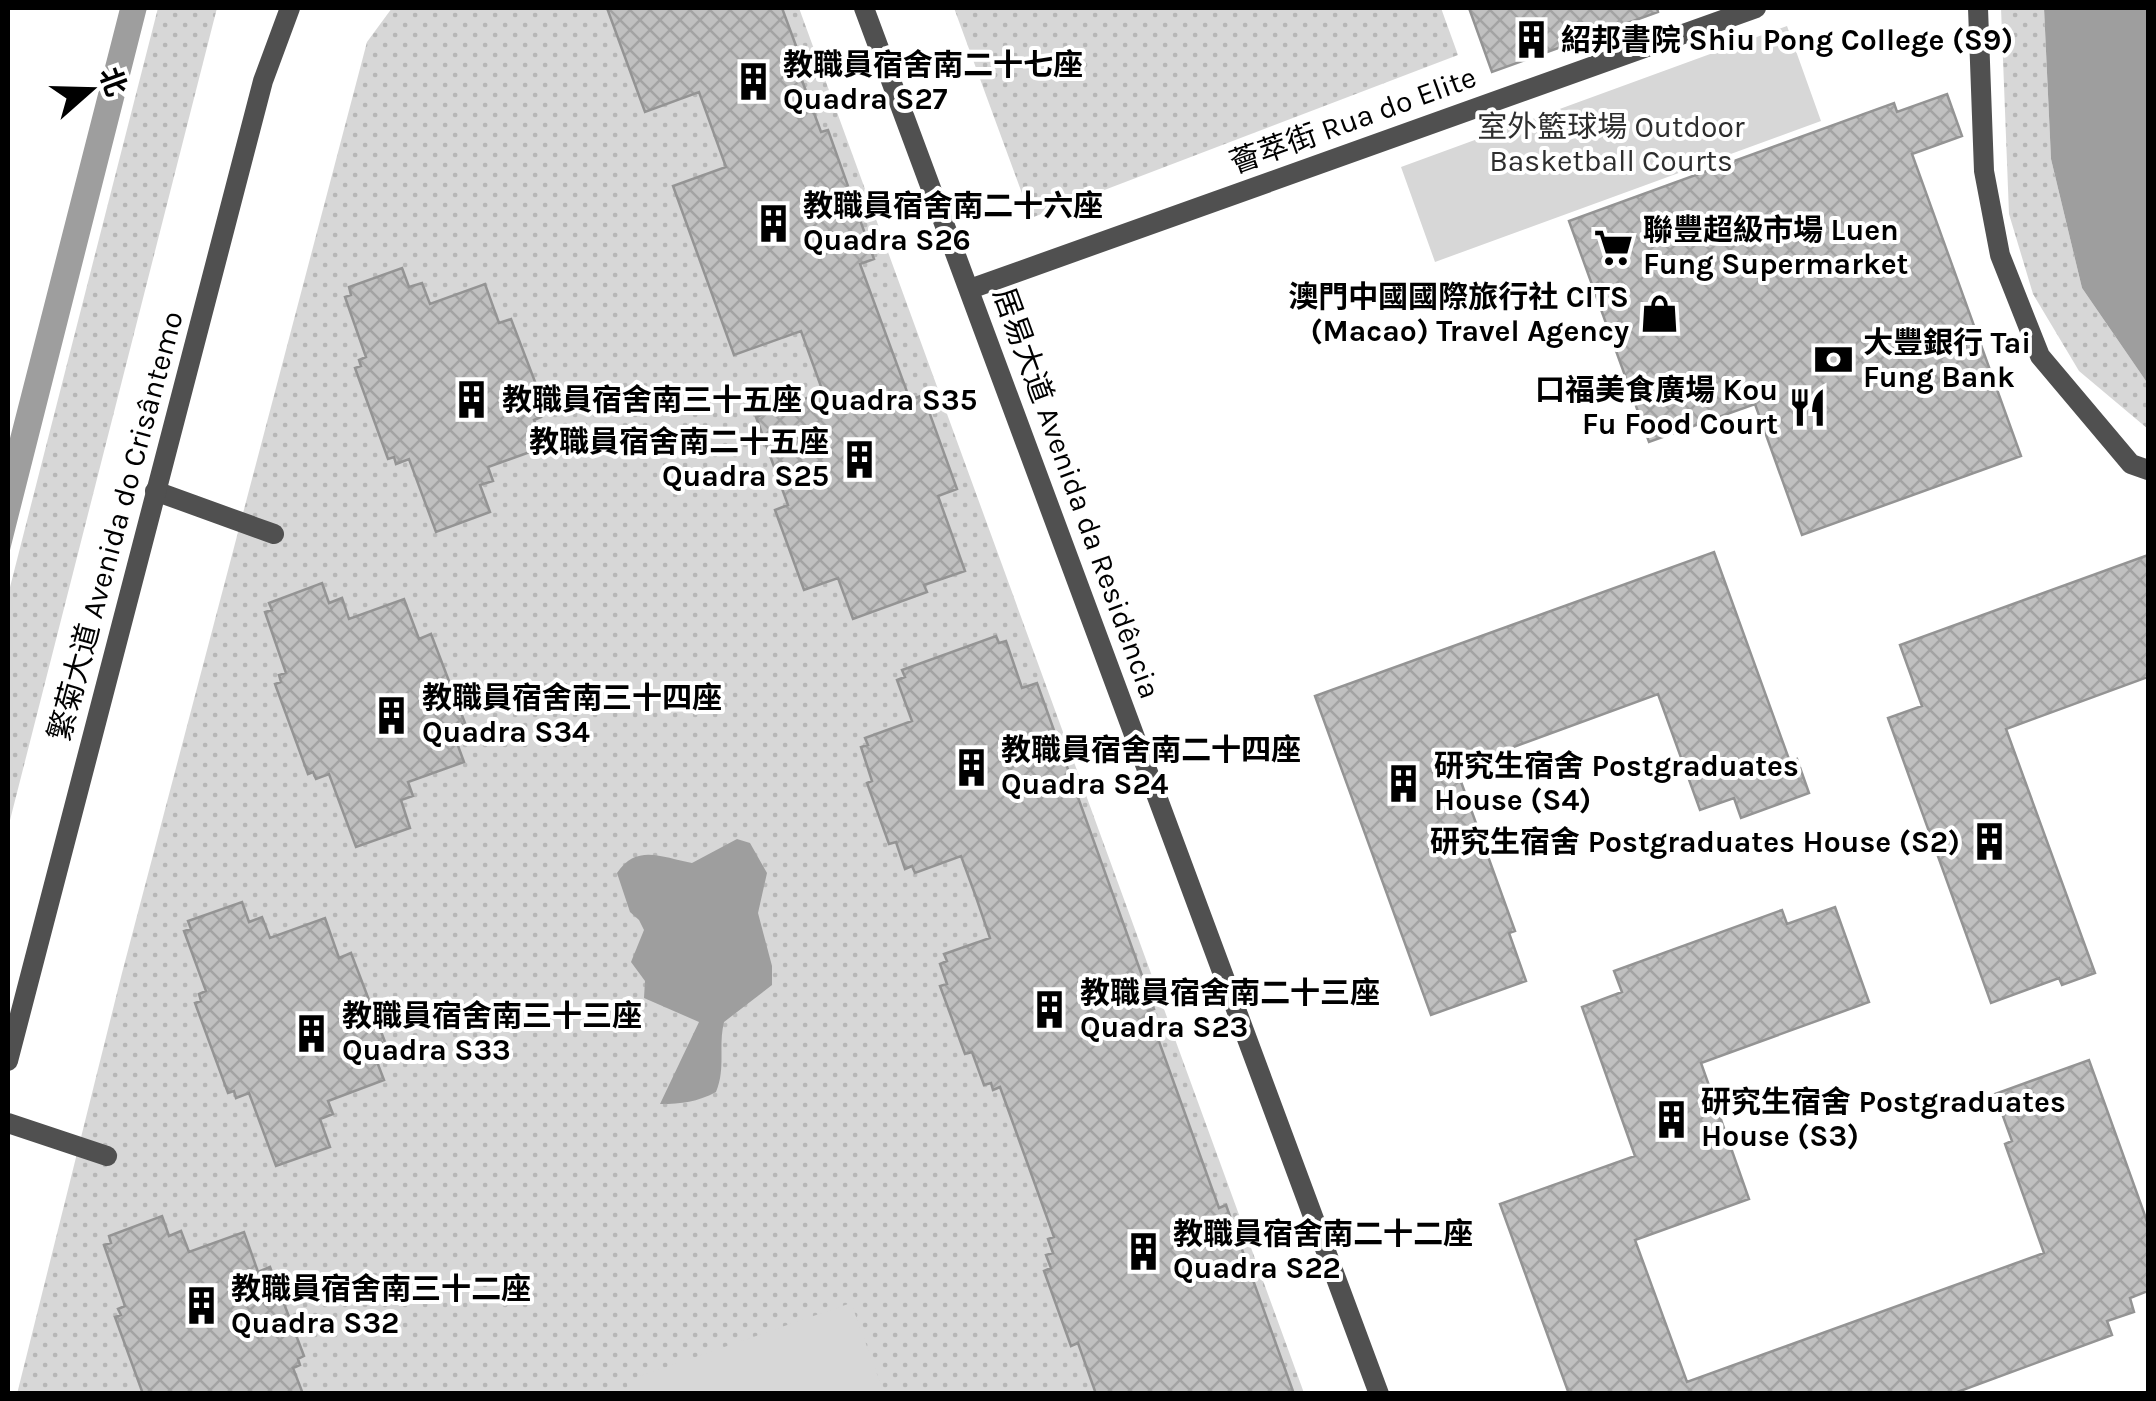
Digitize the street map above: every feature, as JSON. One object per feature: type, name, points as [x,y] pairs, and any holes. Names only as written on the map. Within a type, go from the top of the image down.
[{"type":"street","name":"繁菊大道 Avenida do Crisântemo","points":[[8,1062],[264,81],[290,8]]},
{"type":"street","name":"居易大道 Avenida da Residência","points":[[864,8],[1379,1394]]},
{"type":"street","name":"薈萃街 Rua do Elite","points":[[970,289],[1756,8]]},
{"type":"street","points":[[1978,8],[1984,171],[2000,256],[2040,356],[2132,464],[2148,470]]},
{"type":"street","points":[[155,492],[274,534]]},
{"type":"street","points":[[8,1123],[107,1156]]},
{"type":"green space","points":[[158,8],[217,8],[8,828],[8,595]]},
{"type":"green space","points":[[392,8],[799,8],[1304,1393],[17,1394],[122,973],[367,42]]},
{"type":"green space","points":[[954,8],[1441,8],[1458,55],[1031,218]]},
{"type":"green space","points":[[2001,8],[2044,8],[2051,159],[2082,288],[2148,384],[2148,429],[2079,371],[2033,294],[2009,214]]},
{"type":"green space","name":"室外籃球場 Outdoor Basketball Courts","points":[[1787,26],[1821,121],[1435,262],[1401,167]]},
{"type":"green space","points":[[851,1303],[884,1393],[630,1393],[626,1381]]},
{"type":"shaded area","points":[[120,8],[147,8],[8,558],[8,446]]},
{"type":"shaded area","points":[[2044,8],[2148,8],[2148,384],[2082,288],[2051,159]]},
{"type":"shaded area","points":[[737,839],[750,843],[767,873],[758,913],[772,966],[772,985],[724,1022],[716,1092],[689,1102],[660,1104],[699,1022],[644,998],[645,981],[631,962],[644,930],[630,912],[617,873],[642,855],[692,863]]},
{"type":"building","points":[[607,8],[782,8],[802,62],[796,64],[821,132],[828,130],[874,259],[860,264],[910,400],[923,395],[957,489],[938,496],[965,571],[924,585],[927,592],[853,619],[838,578],[804,590],[775,510],[788,505],[756,417],[823,392],[801,331],[734,355],[673,186],[726,167],[699,92],[645,112]]},
{"type":"building","name":"紹邦書院 Shiu Pong College (S9)","points":[[1469,8],[1657,8],[1658,12],[1492,72]]},
{"type":"building","points":[[1947,94],[1962,136],[1912,154],[2021,456],[1802,535],[1755,404],[1649,442],[1569,221],[1894,103],[1897,112]]},
{"type":"building","name":"教職員宿舍南三十五座 Quadra S35","points":[[402,268],[409,287],[422,283],[430,304],[485,284],[499,323],[511,319],[545,408],[538,410],[541,417],[534,420],[544,447],[488,467],[493,481],[480,485],[490,512],[436,532],[409,459],[396,464],[394,457],[388,459],[355,368],[366,357],[345,297],[351,295],[349,287]]},
{"type":"building","name":"研究生宿舍 Postgraduates House (S4)","points":[[1714,552],[1790,762],[1797,759],[1809,793],[1741,818],[1734,798],[1700,810],[1658,694],[1456,768],[1515,931],[1509,933],[1526,981],[1431,1015],[1315,696]]},
{"type":"building","name":"研究生宿舍 Postgraduates House (S2)","points":[[2148,555],[2148,677],[2006,729],[2095,973],[2062,985],[2059,978],[1991,1003],[1888,718],[1922,706],[1900,645]]},
{"type":"building","name":"教職員宿舍南三十四座 Quadra S34","points":[[322,583],[329,603],[342,598],[349,619],[404,599],[419,639],[431,634],[465,723],[458,726],[461,733],[454,735],[464,762],[408,782],[413,796],[401,800],[410,828],[356,847],[329,774],[316,779],[313,772],[308,774],[275,684],[281,682],[279,675],[286,673],[265,612],[272,610],[269,603]]},
{"type":"building","points":[[996,636],[999,643],[1006,641],[1022,688],[1037,683],[1154,1009],[1148,1011],[1219,1208],[1226,1205],[1294,1394],[1096,1394],[1078,1343],[1071,1346],[1044,1271],[1051,1268],[1046,1255],[1053,1253],[1048,1239],[1054,1237],[1000,1087],[993,1090],[991,1083],[984,1085],[972,1052],[965,1054],[940,986],[947,984],[940,964],[947,961],[944,954],[990,938],[976,897],[961,856],[915,873],[912,866],[905,869],[896,842],[889,844],[867,783],[872,781],[861,747],[868,745],[865,738],[912,721],[897,680],[905,677],[902,670]]},
{"type":"building","name":"教職員宿舍南三十三座 Quadra S33","points":[[242,902],[249,922],[262,917],[270,938],[325,918],[339,958],[351,953],[385,1042],[378,1044],[380,1051],[374,1054],[384,1080],[328,1101],[333,1114],[320,1119],[330,1147],[276,1166],[249,1093],[236,1098],[234,1091],[228,1093],[195,1003],[201,1001],[199,994],[206,991],[184,931],[191,929],[188,921]]},
{"type":"building","points":[[1835,907],[1869,1002],[1701,1063],[1749,1199],[1635,1240],[1687,1382],[2044,1253],[2005,1144],[2012,1141],[1995,1094],[2089,1060],[2148,1224],[2148,1291],[2130,1298],[2134,1312],[2107,1321],[2112,1335],[1952,1394],[1569,1394],[1500,1204],[1635,1156],[1582,1007],[1622,992],[1614,971],[1782,910],[1787,924]]},
{"type":"building","name":"教職員宿舍南三十二座 Quadra S32","points":[[162,1216],[169,1236],[181,1231],[189,1252],[244,1232],[258,1272],[270,1267],[304,1356],[298,1359],[300,1365],[293,1368],[303,1394],[143,1394],[115,1317],[121,1315],[118,1309],[125,1306],[104,1245],[111,1243],[109,1236]]},
{"type":"place","name":"紹邦書院 Shiu Pong College (S9)","points":[[1531,40]]},
{"type":"place","name":"教職員宿舍南二十七座 Quadra S27","points":[[753,82]]},
{"type":"place","name":"教職員宿舍南二十六座 Quadra S26","points":[[773,223]]},
{"type":"place","name":"聯豐超級市場 Luen Fung Supermarket","points":[[1613,247]]},
{"type":"place","name":"澳門中國國際旅行社 CITS (Macao) Travel Agency","points":[[1659,314]]},
{"type":"place","name":"大豐銀行 Tai Fung Bank","points":[[1833,360]]},
{"type":"place","name":"教職員宿舍南三十五座 Quadra S35","points":[[472,400]]},
{"type":"place","name":"口福美食廣場 Kou Fu Food Court","points":[[1808,407]]},
{"type":"place","name":"教職員宿舍南二十五座 Quadra S25","points":[[859,459]]},
{"type":"place","name":"教職員宿舍南三十四座 Quadra S34","points":[[392,715]]},
{"type":"place","name":"教職員宿舍南二十四座 Quadra S24","points":[[971,767]]},
{"type":"place","name":"研究生宿舍 Postgraduates House (S4)","points":[[1404,783]]},
{"type":"place","name":"研究生宿舍 Postgraduates House (S2)","points":[[1990,842]]},
{"type":"place","name":"教職員宿舍南二十三座 Quadra S23","points":[[1050,1010]]},
{"type":"place","name":"教職員宿舍南三十三座 Quadra S33","points":[[312,1033]]},
{"type":"place","name":"研究生宿舍 Postgraduates House (S3)","points":[[1671,1119]]},
{"type":"place","name":"教職員宿舍南二十二座 Quadra S22","points":[[1143,1251]]},
{"type":"place","name":"教職員宿舍南三十二座 Quadra S32","points":[[201,1306]]}]
